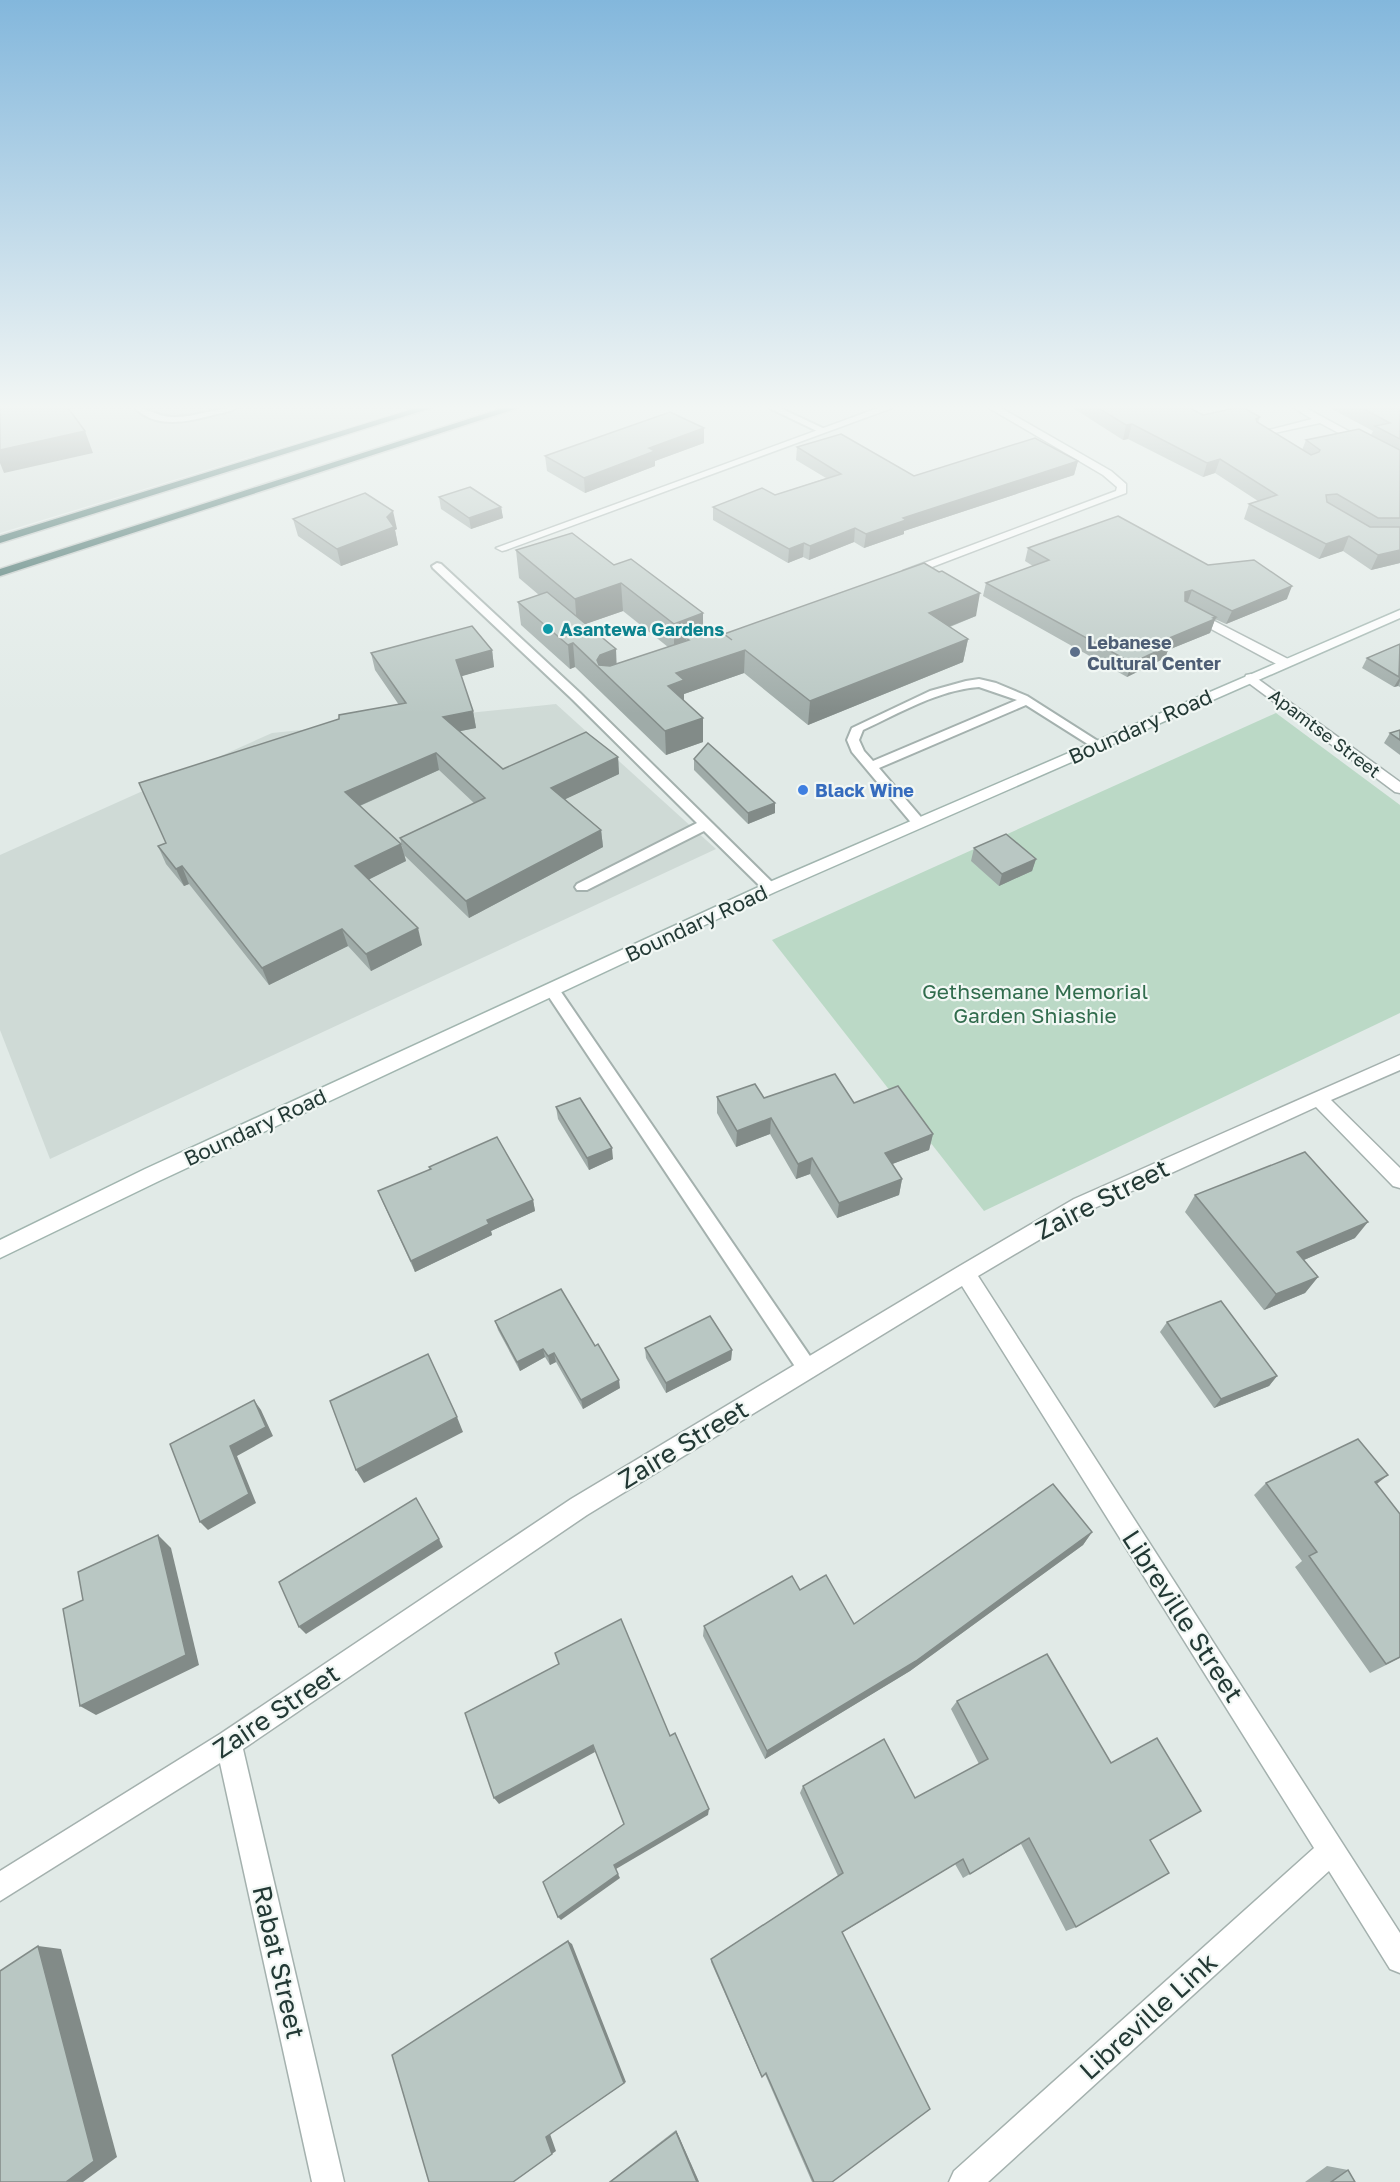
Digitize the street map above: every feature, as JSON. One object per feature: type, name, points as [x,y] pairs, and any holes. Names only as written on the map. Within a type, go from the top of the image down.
[{"type":"highway","points":[[0,540],[97,510]]},
{"type":"highway","points":[[0,573],[196,510]]},
{"type":"street","points":[[502,548],[606,510]]},
{"type":"street","points":[[897,576],[1076,510]]},
{"type":"street","points":[[1186,610],[1285,663]]},
{"type":"street","name":"Boundary Road","points":[[0,1249],[152,1175],[770,888],[1400,614]]},
{"type":"street","name":"Apamtse Street","points":[[1251,678],[1400,789]]},
{"type":"street","name":"Zaire Street","points":[[0,1887],[229,1743],[579,1507],[964,1273],[1081,1205],[1400,1062]]},
{"type":"street","points":[[1319,1099],[1400,1179]]},
{"type":"street","name":"Libreville Street","points":[[964,1273],[1400,1959]]},
{"type":"street","name":"Rabat Street","points":[[229,1743],[328,2182]]},
{"type":"street","name":"Libreville Link","points":[[965,2182],[1332,1850]]},
{"type":"lane","points":[[437,566],[576,696],[770,888]]},
{"type":"lane","points":[[919,823],[858,752],[853,740],[858,728],[943,690],[977,682],[993,685],[1026,701],[1098,745]]},
{"type":"lane","points":[[872,767],[1026,701]]},
{"type":"lane","points":[[582,887],[706,824]]},
{"type":"lane","points":[[552,990],[807,1368]]},
{"type":"shaded area","points":[[0,510],[76,510],[0,533]]},
{"type":"shaded area","points":[[556,704],[716,849],[50,1159],[0,1030],[0,855],[272,733]]},
{"type":"green space","name":"Gethsemane Memorial Garden Shiashie","points":[[1276,713],[1400,805],[1400,1013],[984,1211],[772,940]]},
{"type":"building","points":[[318,510],[391,510],[393,511],[387,517],[394,527],[337,549],[293,519]]},
{"type":"building","points":[[457,510],[493,510],[469,518]]},
{"type":"building","points":[[718,510],[928,510],[866,534],[855,528],[810,546],[804,543],[789,549]]},
{"type":"building","points":[[1260,510],[1340,510],[1370,527],[1400,527],[1400,550],[1378,555],[1349,536],[1326,544]]},
{"type":"building","points":[[1364,510],[1400,510],[1400,518],[1378,518]]},
{"type":"building","points":[[1118,516],[1208,565],[1254,560],[1292,586],[1232,611],[1192,590],[1185,592],[1185,601],[1216,617],[1213,618],[1215,619],[1162,641],[1170,645],[1132,663],[986,583],[1049,560],[1028,548]]},
{"type":"building","points":[[572,533],[614,565],[631,559],[703,613],[674,624],[621,583],[575,599],[516,550]]},
{"type":"building","points":[[924,563],[980,593],[929,613],[968,639],[810,701],[745,650],[676,673],[684,680],[668,686],[703,718],[665,731],[573,643],[568,645],[518,602],[547,592],[616,649],[600,655],[597,660],[599,665],[610,666],[689,640],[686,638],[715,627],[724,634]]},
{"type":"building","points":[[472,626],[492,650],[456,660],[473,711],[443,717],[503,769],[586,732],[618,757],[551,788],[601,830],[466,901],[400,838],[485,798],[436,753],[345,792],[401,844],[355,866],[418,928],[366,954],[342,929],[262,968],[182,866],[176,869],[158,846],[166,843],[139,783],[339,719],[339,715],[406,703],[371,653]]},
{"type":"building","points":[[1400,644],[1399,677],[1367,658]]},
{"type":"building","points":[[1400,730],[1400,740],[1390,733]]},
{"type":"building","points":[[708,743],[775,803],[748,813],[694,759]]},
{"type":"building","points":[[1006,834],[1036,859],[1002,874],[974,848]]},
{"type":"building","points":[[835,1074],[854,1103],[898,1086],[933,1134],[885,1153],[902,1179],[839,1203],[812,1158],[798,1164],[771,1118],[737,1131],[717,1097],[755,1084],[764,1098]]},
{"type":"building","points":[[580,1098],[612,1148],[587,1158],[556,1107]]},
{"type":"building","points":[[497,1137],[533,1200],[487,1220],[489,1224],[411,1261],[378,1191],[431,1169],[429,1167]]},
{"type":"building","points":[[1305,1152],[1368,1222],[1297,1252],[1318,1277],[1276,1294],[1195,1195]]},
{"type":"building","points":[[561,1289],[595,1346],[598,1344],[619,1380],[581,1400],[554,1353],[548,1356],[543,1349],[517,1362],[495,1321]]},
{"type":"building","points":[[1221,1301],[1277,1376],[1221,1399],[1167,1322]]},
{"type":"building","points":[[710,1316],[732,1350],[666,1383],[645,1348]]},
{"type":"building","points":[[428,1354],[457,1417],[356,1470],[330,1401]]},
{"type":"building","points":[[254,1400],[266,1427],[230,1446],[249,1494],[200,1522],[170,1444]]},
{"type":"building","points":[[1358,1439],[1388,1475],[1375,1482],[1400,1514],[1400,1657],[1386,1664],[1309,1556],[1317,1552],[1266,1483]]},
{"type":"building","points":[[1053,1484],[1092,1532],[916,1661],[767,1751],[704,1626],[792,1576],[800,1590],[826,1575],[854,1624]]},
{"type":"building","points":[[416,1498],[439,1539],[299,1627],[279,1582]]},
{"type":"building","points":[[158,1535],[186,1655],[80,1706],[63,1609],[83,1600],[78,1572]]},
{"type":"building","points":[[621,1619],[670,1736],[675,1733],[709,1809],[614,1865],[618,1874],[558,1917],[543,1882],[624,1824],[593,1745],[494,1798],[465,1713],[559,1664],[555,1653]]},
{"type":"building","points":[[1047,1654],[1111,1763],[1157,1738],[1201,1811],[1150,1840],[1169,1873],[1076,1927],[1029,1838],[970,1874],[963,1859],[842,1932],[930,2109],[832,2182],[814,2182],[766,2073],[762,2077],[711,1959],[843,1873],[803,1786],[884,1739],[915,1798],[988,1759],[957,1701]]},
{"type":"building","points":[[568,1941],[624,2083],[546,2137],[552,2154],[513,2182],[429,2182],[392,2055]]},
{"type":"building","points":[[38,1946],[94,2161],[66,2182],[0,2182],[0,1971]]},
{"type":"building","points":[[676,2132],[697,2182],[610,2182]]},
{"type":"building","points":[[1348,2170],[1355,2182],[1331,2182]]},
{"type":"place","name":"Asantewa Gardens","points":[[548,629]]},
{"type":"place","name":"Lebanese Cultural Center","points":[[1075,652]]},
{"type":"place","name":"Black Wine","points":[[803,790]]}]
